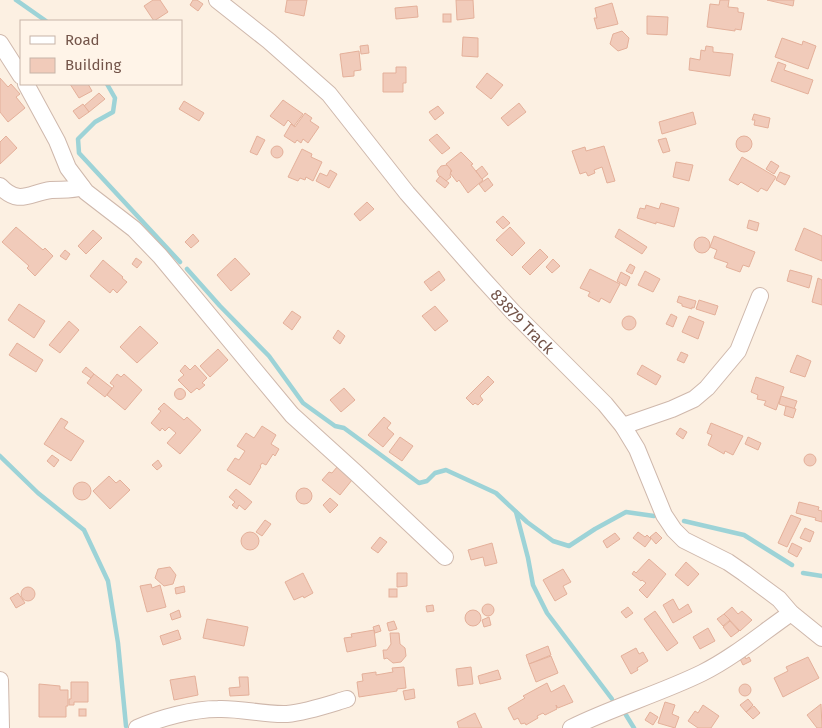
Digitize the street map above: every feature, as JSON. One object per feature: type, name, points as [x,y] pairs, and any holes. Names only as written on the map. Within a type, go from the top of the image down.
[{"type":"street","name":"83879 Track","points":[[217,0],[269,41],[329,94],[407,193],[475,270],[513,312],[590,388],[623,426],[636,449],[664,515],[674,530],[684,540],[728,562],[744,573],[822,638]]},
{"type":"street","points":[[0,43],[20,74]]},
{"type":"street","points":[[27,85],[57,141],[68,168],[86,192],[134,229],[160,256],[292,416],[356,472],[445,557]]},
{"type":"street","points":[[0,186],[11,196],[23,198],[51,190],[72,190],[82,187]]},
{"type":"street","points":[[623,426],[679,406],[694,399],[706,388],[738,351],[760,296]]},
{"type":"street","points":[[571,728],[680,684],[704,672],[791,613]]},
{"type":"street","points":[[0,680],[2,728]]},
{"type":"street","points":[[137,728],[148,723],[194,711],[218,708],[287,714],[347,700]]},
{"type":"building","points":[[153,0],[160,0],[168,12],[153,20],[144,6]]},
{"type":"building","points":[[193,0],[203,4],[198,11],[190,5]]},
{"type":"building","points":[[287,0],[307,0],[304,16],[285,12]]},
{"type":"building","points":[[456,0],[473,0],[474,18],[457,20]]},
{"type":"building","points":[[720,0],[729,0],[728,7],[738,8],[738,12],[744,13],[741,30],[735,29],[735,31],[707,27],[710,4],[719,5]]},
{"type":"building","points":[[767,0],[794,0],[793,6]]},
{"type":"building","points":[[612,3],[618,24],[597,29],[594,18],[597,18],[595,8]]},
{"type":"building","points":[[417,6],[418,17],[396,19],[395,8]]},
{"type":"building","points":[[443,14],[451,14],[451,22],[443,22]]},
{"type":"building","points":[[647,16],[668,17],[667,35],[647,34]]},
{"type":"building","points":[[622,31],[629,38],[627,48],[618,51],[610,44],[613,34]]},
{"type":"building","points":[[463,37],[478,38],[478,57],[462,56]]},
{"type":"building","points":[[782,38],[802,45],[803,41],[816,46],[808,69],[775,57]]},
{"type":"building","points":[[368,45],[369,53],[361,54],[360,46]]},
{"type":"building","points":[[706,46],[713,47],[713,52],[733,54],[730,76],[689,70],[690,58],[700,60],[701,50],[705,51]]},
{"type":"building","points":[[359,51],[361,70],[354,71],[354,76],[343,77],[340,54]]},
{"type":"building","points":[[778,62],[786,65],[784,70],[813,80],[808,94],[771,81]]},
{"type":"building","points":[[396,67],[406,67],[406,83],[403,83],[403,92],[383,92],[383,73],[396,73]]},
{"type":"building","points":[[487,73],[503,85],[491,99],[476,87]]},
{"type":"building","points":[[0,78],[8,87],[11,84],[20,94],[16,97],[25,108],[8,122],[0,112]]},
{"type":"building","points":[[71,85],[89,85],[92,91],[79,98]]},
{"type":"building","points":[[99,93],[105,99],[89,112],[84,106]]},
{"type":"building","points":[[283,100],[303,114],[294,126],[288,120],[284,126],[270,116]]},
{"type":"building","points":[[184,101],[204,113],[199,121],[179,109]]},
{"type":"building","points":[[519,103],[526,112],[508,126],[501,118]]},
{"type":"building","points":[[83,104],[89,112],[79,119],[73,111]]},
{"type":"building","points":[[438,106],[444,113],[435,120],[429,112]]},
{"type":"building","points":[[693,112],[696,124],[662,134],[659,122]]},
{"type":"building","points":[[305,113],[312,118],[310,121],[319,127],[308,143],[303,139],[301,143],[297,140],[295,143],[284,136],[291,124],[295,127]]},
{"type":"building","points":[[754,114],[770,118],[768,128],[754,125],[755,120],[752,120]]},
{"type":"building","points":[[437,134],[450,148],[442,154],[429,140]]},
{"type":"building","points":[[6,136],[17,148],[0,164],[0,142]]},
{"type":"building","points":[[257,136],[265,140],[257,155],[250,152]]},
{"type":"building","points":[[741,136],[747,136],[752,141],[750,150],[741,152],[736,147],[736,141]]},
{"type":"building","points":[[666,138],[670,151],[663,153],[658,140]]},
{"type":"building","points":[[277,146],[283,152],[277,158],[271,152]]},
{"type":"building","points":[[604,146],[615,181],[607,183],[602,167],[594,170],[595,173],[588,176],[586,172],[580,174],[572,151],[585,147],[586,151]]},
{"type":"building","points":[[302,149],[312,154],[311,157],[322,162],[313,181],[306,177],[305,180],[300,178],[298,181],[288,177]]},
{"type":"building","points":[[461,152],[473,164],[471,165],[483,180],[468,193],[459,180],[457,182],[450,173],[452,171],[446,164]]},
{"type":"building","points":[[742,157],[776,177],[767,191],[761,188],[758,192],[741,182],[738,185],[729,180]]},
{"type":"building","points":[[771,161],[779,166],[774,174],[766,169]]},
{"type":"building","points":[[676,162],[693,165],[689,181],[673,177]]},
{"type":"building","points":[[447,165],[451,170],[451,177],[446,181],[439,176],[437,171],[441,166]]},
{"type":"building","points":[[482,166],[488,174],[482,179],[476,171]]},
{"type":"building","points":[[330,170],[337,174],[329,188],[316,181],[320,173],[327,176]]},
{"type":"building","points":[[780,172],[790,176],[785,185],[776,180]]},
{"type":"building","points":[[440,176],[449,183],[445,188],[436,181]]},
{"type":"building","points":[[488,178],[493,185],[485,192],[479,184]]},
{"type":"building","points":[[367,202],[374,209],[360,221],[354,214]]},
{"type":"building","points":[[661,203],[679,208],[674,227],[637,218],[640,208],[645,209],[646,205],[659,209]]},
{"type":"building","points":[[503,216],[510,223],[503,229],[496,222]]},
{"type":"building","points":[[749,220],[759,223],[757,231],[747,228]]},
{"type":"building","points":[[16,227],[53,256],[35,276],[27,268],[29,266],[2,242]]},
{"type":"building","points":[[510,227],[525,243],[512,256],[496,240]]},
{"type":"building","points":[[804,228],[822,236],[822,261],[795,250]]},
{"type":"building","points":[[619,229],[647,247],[642,254],[615,237]]},
{"type":"building","points":[[93,230],[102,238],[86,254],[78,246]]},
{"type":"building","points":[[193,234],[199,241],[191,248],[185,242]]},
{"type":"building","points":[[714,236],[755,252],[749,267],[743,265],[740,272],[726,267],[728,263],[714,258],[717,250],[710,247]]},
{"type":"building","points":[[702,237],[708,239],[710,245],[708,251],[702,253],[696,251],[694,245],[696,239]]},
{"type":"building","points":[[540,249],[548,257],[530,275],[522,267]]},
{"type":"building","points":[[65,250],[70,254],[66,260],[60,256]]},
{"type":"building","points":[[136,258],[142,262],[137,268],[132,264]]},
{"type":"building","points":[[235,258],[250,274],[231,291],[217,275]]},
{"type":"building","points":[[553,259],[560,266],[552,273],[546,267]]},
{"type":"building","points":[[103,260],[127,282],[117,293],[113,289],[110,293],[90,276]]},
{"type":"building","points":[[630,264],[635,267],[632,274],[626,271]]},
{"type":"building","points":[[590,269],[620,284],[610,303],[601,298],[599,302],[588,296],[590,292],[580,288]]},
{"type":"building","points":[[790,270],[812,276],[809,288],[787,281]]},
{"type":"building","points":[[439,271],[445,280],[431,291],[424,282]]},
{"type":"building","points":[[645,271],[660,279],[653,292],[638,285]]},
{"type":"building","points":[[621,272],[630,277],[626,286],[617,281]]},
{"type":"building","points":[[818,278],[822,280],[822,305],[812,302]]},
{"type":"building","points":[[679,296],[696,301],[694,308],[682,306],[682,304],[677,302]]},
{"type":"building","points":[[699,300],[718,306],[715,315],[696,309]]},
{"type":"building","points":[[19,304],[45,321],[34,338],[8,320]]},
{"type":"building","points":[[435,306],[448,321],[435,331],[422,316]]},
{"type":"building","points":[[292,311],[301,317],[292,330],[283,323]]},
{"type":"building","points":[[671,314],[677,317],[673,327],[666,324]]},
{"type":"building","points":[[629,316],[634,318],[636,323],[634,328],[629,330],[624,328],[622,323],[624,318]]},
{"type":"building","points":[[689,316],[704,322],[698,339],[682,332]]},
{"type":"building","points":[[69,321],[79,330],[60,353],[49,345]]},
{"type":"building","points":[[140,326],[158,343],[137,363],[120,347]]},
{"type":"building","points":[[338,330],[345,336],[340,344],[333,338]]},
{"type":"building","points":[[17,343],[43,360],[36,372],[9,355]]},
{"type":"building","points":[[218,349],[228,360],[210,377],[200,366]]},
{"type":"building","points":[[681,352],[688,355],[684,363],[677,360]]},
{"type":"building","points":[[797,355],[811,361],[805,377],[790,372]]},
{"type":"building","points":[[185,365],[190,370],[195,365],[207,378],[202,383],[205,385],[199,390],[197,388],[191,393],[178,380],[184,375],[180,371]]},
{"type":"building","points":[[642,365],[661,376],[656,385],[637,374]]},
{"type":"building","points":[[86,367],[94,374],[91,378],[82,372]]},
{"type":"building","points":[[94,374],[112,388],[105,397],[87,383]]},
{"type":"building","points":[[117,374],[121,377],[124,374],[142,390],[125,410],[107,395],[114,386],[110,383]]},
{"type":"building","points":[[488,376],[494,382],[480,396],[483,400],[478,405],[475,403],[473,405],[466,398]]},
{"type":"building","points":[[756,377],[784,387],[776,410],[764,405],[766,401],[757,399],[758,395],[751,392]]},
{"type":"building","points":[[344,388],[355,400],[341,412],[330,400]]},
{"type":"building","points":[[178,389],[182,389],[185,394],[184,398],[178,399],[175,396],[175,392]]},
{"type":"building","points":[[781,396],[797,401],[794,409],[779,404]]},
{"type":"building","points":[[164,403],[184,420],[187,417],[201,430],[180,454],[167,443],[176,433],[169,427],[165,431],[162,428],[160,431],[151,423],[161,411],[158,409]]},
{"type":"building","points":[[786,406],[796,409],[793,418],[784,415]]},
{"type":"building","points":[[384,417],[391,423],[387,428],[394,434],[383,447],[368,435]]},
{"type":"building","points":[[61,418],[68,422],[64,428],[84,441],[71,461],[44,444]]},
{"type":"building","points":[[711,423],[743,436],[733,455],[725,451],[724,454],[708,445],[712,435],[707,433]]},
{"type":"building","points":[[262,426],[276,435],[271,444],[279,449],[275,456],[273,454],[266,465],[262,463],[250,485],[227,470],[235,458],[239,460],[245,451],[237,446],[246,433],[254,438]]},
{"type":"building","points":[[680,428],[687,432],[683,439],[676,434]]},
{"type":"building","points":[[400,437],[413,446],[402,461],[389,452]]},
{"type":"building","points":[[748,437],[761,443],[758,450],[745,444]]},
{"type":"building","points":[[808,454],[812,454],[816,460],[812,466],[808,466],[804,462],[804,458]]},
{"type":"building","points":[[52,455],[59,460],[54,467],[47,461]]},
{"type":"building","points":[[158,460],[162,466],[157,470],[152,465]]},
{"type":"building","points":[[337,467],[352,480],[340,495],[322,480]]},
{"type":"building","points":[[109,476],[116,483],[120,480],[130,490],[110,509],[93,491]]},
{"type":"building","points":[[82,482],[88,485],[91,491],[88,497],[82,500],[76,497],[73,491],[76,485]]},
{"type":"building","points":[[304,488],[310,490],[312,496],[310,502],[304,504],[298,502],[296,496],[298,490]]},
{"type":"building","points":[[236,489],[252,502],[245,510],[239,505],[237,509],[232,505],[235,502],[229,497]]},
{"type":"building","points":[[330,498],[338,505],[330,513],[323,505]]},
{"type":"building","points":[[799,502],[819,507],[818,510],[822,511],[822,522],[815,520],[816,518],[796,513]]},
{"type":"building","points":[[791,515],[801,519],[787,547],[778,543]]},
{"type":"building","points":[[265,520],[271,524],[262,536],[256,532]]},
{"type":"building","points":[[805,528],[814,532],[810,542],[800,538]]},
{"type":"building","points":[[250,532],[256,535],[259,541],[256,547],[250,550],[244,547],[241,541],[244,535]]},
{"type":"building","points":[[638,532],[645,537],[647,535],[651,539],[645,547],[633,538]]},
{"type":"building","points":[[656,532],[662,538],[656,544],[650,537]]},
{"type":"building","points":[[615,533],[620,539],[607,548],[603,541]]},
{"type":"building","points":[[380,537],[387,542],[378,553],[371,548]]},
{"type":"building","points":[[492,543],[497,563],[485,566],[483,557],[471,560],[468,550]]},
{"type":"building","points":[[792,543],[802,548],[797,557],[788,552]]},
{"type":"building","points":[[649,559],[666,574],[647,598],[639,590],[646,583],[632,574],[634,571],[636,573]]},
{"type":"building","points":[[686,562],[699,574],[688,586],[675,575]]},
{"type":"building","points":[[170,567],[176,575],[173,584],[164,586],[155,578],[158,569]]},
{"type":"building","points":[[563,569],[571,582],[563,586],[567,594],[555,601],[543,580]]},
{"type":"building","points":[[303,573],[313,593],[304,598],[303,596],[294,600],[285,582]]},
{"type":"building","points":[[397,573],[407,573],[407,586],[397,587]]},
{"type":"building","points":[[151,584],[152,588],[160,585],[166,607],[147,612],[140,586]]},
{"type":"building","points":[[184,586],[185,592],[176,594],[175,588]]},
{"type":"building","points":[[28,587],[33,589],[35,594],[33,599],[28,601],[23,599],[21,594],[23,589]]},
{"type":"building","points":[[389,589],[397,589],[397,597],[389,597]]},
{"type":"building","points":[[18,593],[25,603],[16,608],[10,598]]},
{"type":"building","points":[[673,599],[679,610],[688,604],[692,612],[673,623],[663,605]]},
{"type":"building","points":[[486,604],[490,604],[494,610],[490,616],[486,616],[482,612],[482,608]]},
{"type":"building","points":[[433,605],[434,611],[427,612],[426,606]]},
{"type":"building","points":[[628,607],[633,613],[626,618],[621,612]]},
{"type":"building","points":[[732,607],[738,614],[742,611],[752,620],[740,631],[724,614]]},
{"type":"building","points":[[179,610],[181,617],[172,620],[170,614]]},
{"type":"building","points":[[470,610],[476,610],[481,615],[479,624],[470,626],[465,621],[465,615]]},
{"type":"building","points":[[655,611],[678,643],[667,651],[644,619]]},
{"type":"building","points":[[724,614],[730,620],[723,626],[717,619]]},
{"type":"building","points":[[489,617],[491,625],[484,627],[482,620]]},
{"type":"building","points":[[207,619],[248,627],[244,646],[203,638]]},
{"type":"building","points":[[394,621],[397,629],[389,631],[387,623]]},
{"type":"building","points":[[730,621],[739,631],[731,637],[723,627]]},
{"type":"building","points":[[379,625],[381,631],[375,633],[373,627]]},
{"type":"building","points":[[708,628],[715,641],[700,649],[693,637]]},
{"type":"building","points":[[178,630],[181,639],[163,645],[160,636]]},
{"type":"building","points":[[374,630],[376,646],[347,652],[344,638],[352,637],[351,634]]},
{"type":"building","points":[[390,633],[399,633],[400,644],[405,648],[406,656],[401,662],[393,663],[387,658],[384,659],[383,650],[387,650],[391,644]]},
{"type":"building","points":[[548,646],[551,655],[529,664],[526,655]]},
{"type":"building","points":[[636,648],[639,654],[643,652],[648,661],[631,674],[621,656]]},
{"type":"building","points":[[551,656],[558,673],[536,682],[529,664]]},
{"type":"building","points":[[745,657],[746,659],[749,657],[751,661],[743,665],[740,659]]},
{"type":"building","points":[[808,657],[819,678],[783,697],[774,678],[788,671],[786,667]]},
{"type":"building","points":[[404,667],[406,688],[359,697],[357,682],[363,681],[362,674],[376,672],[376,675],[393,672],[392,668]]},
{"type":"building","points":[[471,667],[473,684],[458,686],[456,669]]},
{"type":"building","points":[[498,670],[501,679],[480,684],[478,676]]},
{"type":"building","points":[[195,676],[198,695],[174,700],[170,680]]},
{"type":"building","points":[[239,677],[248,677],[249,695],[230,696],[229,688],[240,687]]},
{"type":"building","points":[[71,682],[88,682],[88,702],[74,702],[74,705],[69,705]]},
{"type":"building","points":[[547,683],[551,692],[564,685],[573,702],[558,708],[556,705],[557,709],[545,715],[543,713],[537,716],[538,718],[526,725],[525,723],[521,724],[518,718],[514,720],[508,708],[525,698],[523,696]]},
{"type":"building","points":[[39,684],[60,686],[60,690],[68,690],[66,717],[39,717]]},
{"type":"building","points":[[743,684],[747,684],[751,690],[747,696],[743,696],[739,692],[739,688]]},
{"type":"building","points":[[414,689],[415,698],[405,700],[403,691]]},
{"type":"building","points":[[748,699],[753,705],[746,712],[740,705]]},
{"type":"building","points":[[665,702],[675,705],[672,714],[679,717],[675,728],[658,723]]},
{"type":"building","points":[[821,704],[822,728],[817,728],[807,715]]},
{"type":"building","points":[[703,705],[719,716],[711,728],[698,728],[688,721],[695,711],[698,713]]},
{"type":"building","points":[[754,706],[760,713],[753,719],[746,712]]},
{"type":"building","points":[[79,709],[86,709],[86,716],[79,716]]},
{"type":"building","points":[[650,712],[658,717],[653,725],[645,720]]},
{"type":"building","points":[[475,713],[482,728],[459,728],[457,722]]},
{"type":"waterway","points":[[16,0],[45,20]]},
{"type":"waterway","points":[[108,85],[115,98],[113,112],[95,122],[78,139],[79,153],[180,262]]},
{"type":"waterway","points":[[187,269],[269,356],[303,403],[335,426],[344,428],[419,483],[427,481],[435,473],[446,470],[496,493],[527,522],[553,541],[569,546],[626,512],[654,516]]},
{"type":"waterway","points":[[0,456],[38,493],[84,530],[108,581],[118,643],[126,726]]},
{"type":"waterway","points":[[516,512],[533,585],[547,613],[612,699]]},
{"type":"waterway","points":[[684,521],[744,535],[792,565]]},
{"type":"waterway","points":[[803,573],[822,576]]},
{"type":"waterway","points":[[626,715],[634,728]]}]
